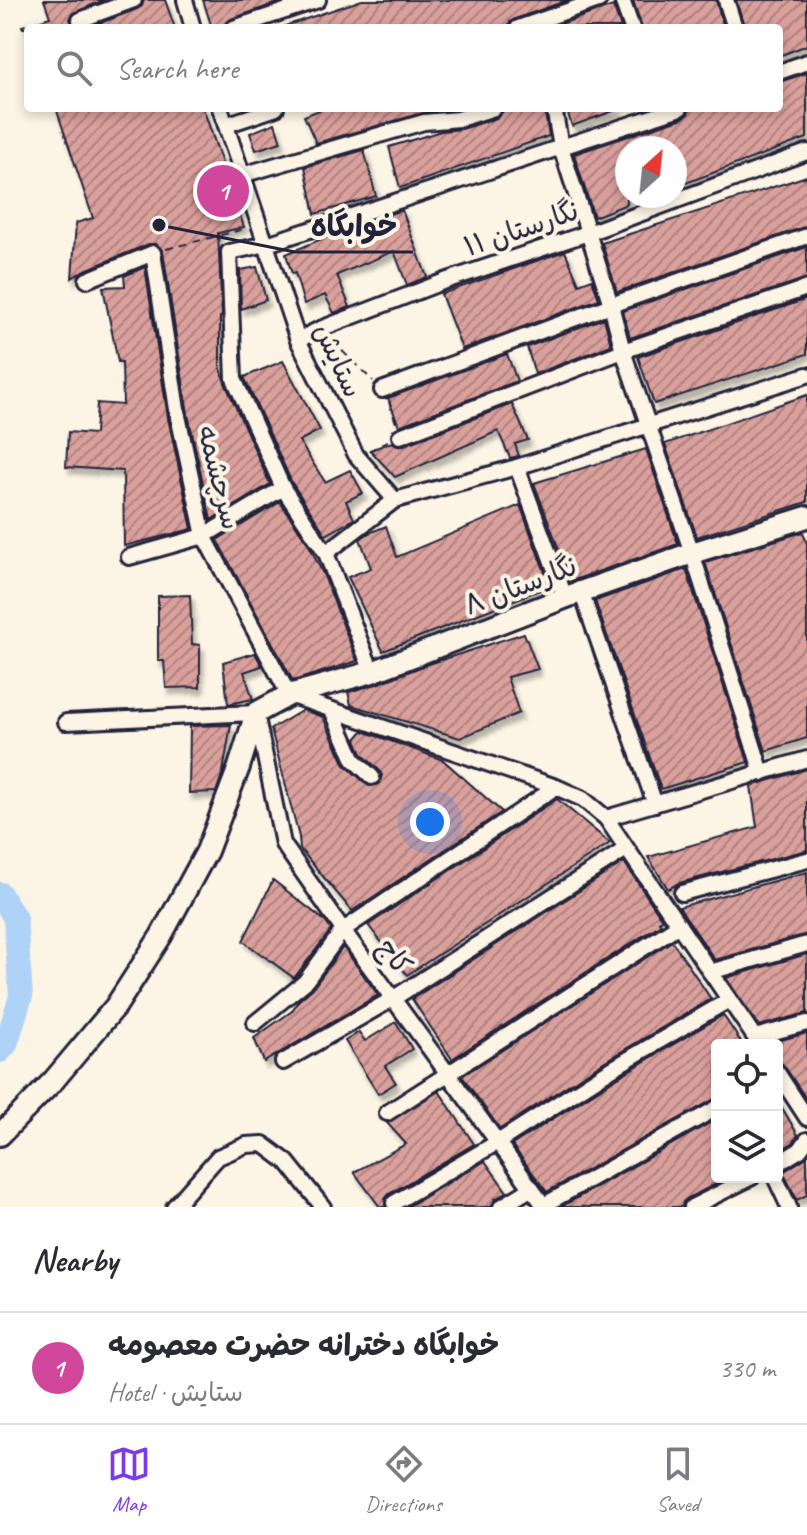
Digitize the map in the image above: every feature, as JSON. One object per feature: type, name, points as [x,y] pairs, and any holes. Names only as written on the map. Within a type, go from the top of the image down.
[{"type":"street","points":[[185,0],[192,24]]},
{"type":"street","points":[[246,24],[318,0]]},
{"type":"street","points":[[534,24],[599,0]]},
{"type":"street","points":[[622,0],[631,24]]},
{"type":"street","points":[[726,0],[734,24]]},
{"type":"street","points":[[80,20],[124,2]]},
{"type":"street","points":[[783,71],[807,62]]},
{"type":"street","name":"ستایش","points":[[221,112],[298,340],[356,455],[395,500]]},
{"type":"street","points":[[226,125],[264,112]]},
{"type":"street","points":[[242,175],[424,122],[459,119],[481,112]]},
{"type":"street","points":[[555,112],[561,147],[623,351],[762,773]]},
{"type":"street","points":[[372,672],[326,553],[283,488],[234,379],[229,252],[267,244],[664,112]]},
{"type":"street","name":"نگارستان ۱۱","points":[[298,340],[445,281],[588,233],[807,152]]},
{"type":"street","points":[[382,390],[807,236]]},
{"type":"street","points":[[87,280],[153,253]]},
{"type":"street","name":"سرچشمه","points":[[153,253],[178,416],[204,536],[289,695]]},
{"type":"street","points":[[400,436],[623,351],[807,288]]},
{"type":"street","points":[[326,553],[395,500],[517,467],[807,375]]},
{"type":"street","points":[[517,467],[573,594],[655,804]]},
{"type":"street","points":[[129,557],[204,536],[283,488]]},
{"type":"street","name":"نگارستان ۸","points":[[256,713],[289,695],[372,672],[573,594],[807,517]]},
{"type":"street","points":[[289,695],[583,799],[606,818],[756,1039]]},
{"type":"street","points":[[332,710],[354,760],[372,777]]},
{"type":"street","points":[[0,1135],[54,1080],[116,1006],[161,936],[207,851],[256,713],[66,722]]},
{"type":"street","name":"کاج","points":[[256,713],[283,844],[544,1206]]},
{"type":"street","points":[[606,818],[807,759]]},
{"type":"street","points":[[255,1023],[305,982],[343,930],[556,787]]},
{"type":"street","points":[[283,1062],[394,998],[626,849]]},
{"type":"street","points":[[682,893],[807,860]]},
{"type":"street","points":[[387,1113],[679,925]]},
{"type":"street","points":[[710,972],[807,944]]},
{"type":"street","points":[[394,1203],[729,1000]]},
{"type":"street","points":[[763,1039],[807,1023]]},
{"type":"street","points":[[783,1082],[807,1118]]},
{"type":"street","points":[[544,1206],[712,1111]]},
{"type":"street","points":[[174,1207],[218,1157],[246,1145],[263,1144],[287,1162],[323,1207]]},
{"type":"street","points":[[783,1160],[804,1145]]},
{"type":"street","points":[[692,1207],[740,1183]]},
{"type":"street","points":[[778,1183],[789,1207]]},
{"type":"street","points":[[501,1207],[532,1188]]},
{"type":"path","points":[[153,253],[260,225]]},
{"type":"building","points":[[44,0],[105,0],[73,13],[70,19],[72,24],[28,24],[50,17]]},
{"type":"building","points":[[144,0],[165,0],[174,24],[98,24],[137,9]]},
{"type":"building","points":[[203,0],[286,0],[231,19],[225,24],[211,24]]},
{"type":"building","points":[[362,0],[568,0],[515,19],[509,24],[291,24]]},
{"type":"building","points":[[633,0],[716,0],[723,24],[641,24]]},
{"type":"building","points":[[736,0],[807,0],[807,45],[783,54],[783,24],[744,24]]},
{"type":"building","points":[[613,6],[620,24],[561,24]]},
{"type":"building","points":[[807,73],[807,138],[687,183],[687,136],[628,136],[683,118],[689,112],[783,112],[783,81]]},
{"type":"building","points":[[57,112],[204,112],[244,227],[218,233],[222,316],[220,365],[270,484],[211,520],[188,414],[163,251],[156,244],[149,244],[72,278],[76,223],[93,218]]},
{"type":"building","points":[[314,112],[426,112],[316,143],[304,116]]},
{"type":"building","points":[[502,112],[545,112],[549,136],[400,188],[389,147],[497,118]]},
{"type":"building","points":[[567,112],[611,112],[572,126]]},
{"type":"building","points":[[275,123],[281,142],[256,150],[250,133]]},
{"type":"building","points":[[615,140],[617,208],[594,217],[574,154]]},
{"type":"building","points":[[364,150],[376,196],[315,214],[305,167]]},
{"type":"building","points":[[807,176],[807,226],[617,292],[602,243]]},
{"type":"building","points":[[402,210],[427,277],[407,285],[394,251],[337,275],[350,307],[334,313],[325,295],[304,304],[286,254],[350,227]]},
{"type":"building","points":[[807,247],[807,278],[630,338],[623,311]]},
{"type":"building","points":[[565,251],[579,284],[592,279],[599,299],[462,349],[441,294]]},
{"type":"building","points":[[145,267],[168,418],[192,529],[124,546],[123,471],[66,467],[68,432],[95,434],[97,403],[123,405],[122,362],[118,362],[103,287],[125,286],[124,276]]},
{"type":"building","points":[[257,267],[266,300],[241,309],[240,270]]},
{"type":"building","points":[[807,299],[807,354],[654,404],[638,357]]},
{"type":"building","points":[[604,318],[611,345],[535,374],[527,347]]},
{"type":"building","points":[[507,354],[517,381],[399,426],[388,398]]},
{"type":"building","points":[[283,361],[320,430],[299,441],[325,482],[350,470],[363,493],[346,501],[354,519],[326,535],[292,483],[244,377]]},
{"type":"building","points":[[807,395],[807,502],[697,537],[665,444]]},
{"type":"building","points":[[512,404],[528,440],[515,444],[519,456],[510,458],[498,431],[395,477],[370,450],[392,442],[398,446],[404,445]]},
{"type":"building","points":[[646,449],[678,544],[571,581],[534,483]]},
{"type":"building","points":[[280,502],[309,545],[357,661],[293,681],[217,540]]},
{"type":"building","points":[[520,505],[550,586],[383,651],[348,577],[371,568],[360,539],[386,526],[397,557]]},
{"type":"building","points":[[803,532],[807,544],[807,738],[766,751],[705,562]]},
{"type":"building","points":[[686,569],[748,762],[661,789],[595,601]]},
{"type":"building","points":[[190,595],[192,644],[200,645],[200,687],[166,688],[164,661],[158,661],[158,596]]},
{"type":"building","points":[[524,633],[538,669],[507,677],[519,713],[460,738],[351,705],[348,692]]},
{"type":"building","points":[[255,653],[262,666],[244,672],[253,699],[228,704],[223,662]]},
{"type":"building","points":[[303,710],[323,717],[345,765],[369,786],[379,784],[382,775],[362,754],[356,739],[363,731],[443,760],[502,812],[352,911],[300,849],[271,729]]},
{"type":"building","points":[[231,725],[223,772],[216,792],[189,793],[190,726]]},
{"type":"building","points":[[807,769],[807,850],[679,883],[668,889],[648,857],[757,827],[751,786]]},
{"type":"building","points":[[557,799],[610,843],[407,975],[368,925]]},
{"type":"building","points":[[624,862],[662,919],[661,924],[452,1059],[412,999]]},
{"type":"building","points":[[807,872],[807,934],[715,960],[679,907]]},
{"type":"building","points":[[273,880],[325,921],[331,930],[294,978],[243,941]]},
{"type":"building","points":[[672,941],[711,999],[605,1061],[500,1129],[462,1076]]},
{"type":"building","points":[[343,947],[378,995],[264,1062],[254,1038],[292,1011]]},
{"type":"building","points":[[807,954],[807,1013],[759,1026],[726,978]]},
{"type":"building","points":[[723,1015],[739,1039],[711,1039],[711,1101],[547,1192],[512,1145]]},
{"type":"building","points":[[396,1022],[412,1049],[385,1066],[396,1083],[378,1094],[345,1041],[359,1032],[365,1041]]},
{"type":"building","points":[[807,1033],[807,1100],[783,1065],[783,1039]]},
{"type":"building","points":[[439,1091],[474,1144],[389,1194],[385,1207],[380,1207],[354,1172],[406,1144],[387,1123]]},
{"type":"building","points":[[783,1109],[798,1135],[793,1143],[783,1149]]},
{"type":"building","points":[[711,1122],[711,1183],[718,1183],[688,1198],[682,1207],[561,1207]]},
{"type":"building","points":[[807,1157],[807,1195],[797,1200],[783,1172]]},
{"type":"building","points":[[485,1161],[507,1192],[495,1199],[491,1207],[407,1207]]},
{"type":"waterway","points":[[0,894],[15,918],[21,996],[6,1044],[0,1051]]},
{"type":"place","name":"خوابگاه دخترانه حضرت معصومه","points":[[223,191]]},
{"type":"place","name":"خوابگاه","points":[[159,225]]}]
